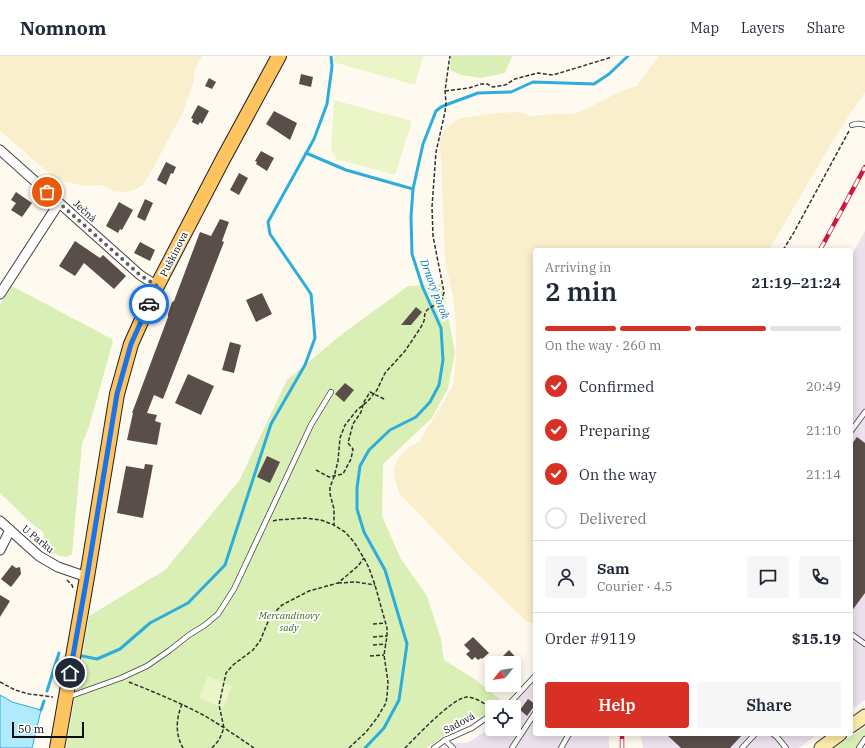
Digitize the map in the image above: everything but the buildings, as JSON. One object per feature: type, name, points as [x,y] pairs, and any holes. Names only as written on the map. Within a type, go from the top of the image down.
[{"type":"main road","name":"Puškinova","points":[[57,748],[60,698],[87,577],[117,394],[131,344],[157,286],[278,56]]},
{"type":"street","name":"Ječná","points":[[0,150],[140,275],[157,286]]},
{"type":"street","points":[[1,289],[59,203]]},
{"type":"street","name":"U Parku","points":[[0,521],[39,556],[58,567],[87,577]]},
{"type":"street","points":[[0,550],[10,530]]},
{"type":"street","points":[[853,725],[865,716]]},
{"type":"street","points":[[821,748],[837,736]]},
{"type":"lane","points":[[852,125],[857,123],[865,125]]},
{"type":"lane","points":[[60,698],[121,678],[147,666],[218,614],[234,588],[311,425],[331,392]]},
{"type":"lane","points":[[853,428],[865,412]]},
{"type":"lane","points":[[853,635],[865,644]]},
{"type":"lane","points":[[513,700],[533,678]]},
{"type":"lane","points":[[512,748],[533,716]]},
{"type":"lane","name":"Sadová","points":[[434,748],[445,740],[472,728],[485,719]]},
{"type":"lane","points":[[561,748],[568,736]]},
{"type":"lane","points":[[742,748],[753,736]]},
{"type":"lane","points":[[776,736],[786,748]]},
{"type":"lane","points":[[859,748],[865,739]]},
{"type":"lane","points":[[445,740],[453,748]]},
{"type":"path","points":[[334,525],[334,509],[330,494],[330,487],[338,461],[340,438],[346,425],[357,410],[368,401],[377,390],[385,373],[405,351],[421,327],[424,321],[425,313],[442,300],[444,292],[433,236],[432,207],[436,152],[445,112],[445,91],[450,56]]},
{"type":"path","points":[[445,91],[469,88],[481,84],[487,84],[493,87],[505,85],[515,79],[538,73],[553,75],[612,56]]},
{"type":"path","points":[[784,248],[852,125]]},
{"type":"path","points":[[316,470],[329,477],[343,474],[351,459],[353,449],[348,444],[353,424],[361,412],[367,397],[370,392],[386,400]]},
{"type":"path","points":[[265,524],[277,520],[305,518],[321,520],[334,525],[345,532],[354,542],[369,568],[387,628],[384,655],[388,682],[387,696],[386,703],[377,718],[366,732],[349,748]]},
{"type":"path","points":[[338,583],[358,566],[364,558]]},
{"type":"path","points":[[62,578],[67,580],[72,586],[73,593]]},
{"type":"path","points":[[212,748],[219,740],[224,728],[220,705],[224,678],[229,669],[253,650],[260,641],[270,617],[282,605],[309,591],[338,583],[356,582],[375,585]]},
{"type":"path","points":[[373,624],[385,623]]},
{"type":"path","points":[[373,637],[387,636]]},
{"type":"path","points":[[373,645],[386,644]]},
{"type":"path","points":[[370,656],[384,655]]},
{"type":"path","points":[[121,678],[182,704],[224,728],[254,748]]},
{"type":"path","points":[[0,682],[15,690],[29,694],[60,698]]},
{"type":"path","points":[[404,748],[444,710],[459,700],[467,697],[485,704]]},
{"type":"path","points":[[182,704],[178,713],[177,732],[178,740],[183,748]]},
{"type":"shaded area","points":[[0,56],[202,56],[195,69],[193,84],[182,114],[151,172],[143,185],[133,191],[123,192],[114,191],[103,185],[87,186],[63,181],[51,175],[0,131]]},
{"type":"shaded area","points":[[659,56],[865,56],[865,92],[831,144],[770,248],[533,248],[533,623],[526,621],[463,560],[399,493],[395,479],[394,469],[398,458],[409,447],[419,442],[453,386],[456,356],[456,323],[453,297],[445,261],[439,140],[446,128],[460,118],[496,113],[517,112],[532,116],[580,112],[623,90],[637,86]]},
{"type":"shaded area","points":[[865,231],[865,700],[853,709],[853,252]]},
{"type":"shaded area","points":[[533,682],[533,736],[609,736],[609,748],[445,748],[452,742],[467,743],[485,731],[485,736],[521,736],[521,700],[517,700]]},
{"type":"shaded area","points":[[640,736],[815,736],[799,748],[643,748]]},
{"type":"green space","points":[[335,56],[423,56],[415,85],[333,62]]},
{"type":"green space","points":[[451,56],[512,56],[505,73],[481,78],[461,75],[450,70]]},
{"type":"green space","points":[[334,100],[412,121],[395,175],[336,159],[331,150]]},
{"type":"green space","name":"Mercandinovy sady","points":[[442,284],[455,353],[448,388],[432,418],[383,464],[382,516],[401,559],[427,596],[441,639],[444,660],[473,678],[485,687],[485,692],[491,692],[501,700],[485,700],[485,714],[453,730],[426,748],[66,748],[89,616],[165,570],[239,481],[287,380],[342,334],[408,286]]},
{"type":"green space","points":[[12,286],[112,339],[113,341],[89,427],[82,444],[72,554],[66,557],[59,556],[46,549],[43,532],[31,523],[0,493],[0,304]]},
{"type":"green space","points":[[208,676],[232,686],[223,708],[199,698]]},
{"type":"green space","points":[[865,727],[865,736],[856,748],[833,748],[853,736]]},
{"type":"water","points":[[0,695],[12,702],[41,710],[32,748],[0,748]]},
{"type":"waterway","points":[[82,656],[97,659],[120,649],[150,623],[188,603],[225,565],[271,424],[305,365],[315,338],[311,294],[270,234],[268,222],[314,139],[327,104],[332,66],[331,56]]},
{"type":"waterway","name":"Drnový potok","points":[[365,748],[384,728],[399,700],[407,644],[385,570],[364,532],[357,509],[357,488],[360,466],[369,450],[390,430],[416,417],[430,402],[439,385],[443,360],[441,328],[423,288],[412,254],[411,217],[413,189],[423,144],[436,111],[441,107],[478,93],[511,92],[533,82],[594,84],[609,74],[628,56]]},
{"type":"waterway","points":[[306,153],[346,170],[413,189]]},
{"type":"waterway","points":[[47,691],[59,653]]},
{"type":"waterway","points":[[41,710],[44,701]]},
{"type":"railway","points":[[821,248],[865,167]]},
{"type":"railway","points":[[622,736],[622,748]]},
{"type":"way so far","points":[[47,192],[140,275],[157,286],[149,304]]},
{"type":"route","points":[[70,673],[117,394],[131,344],[149,304]]}]
